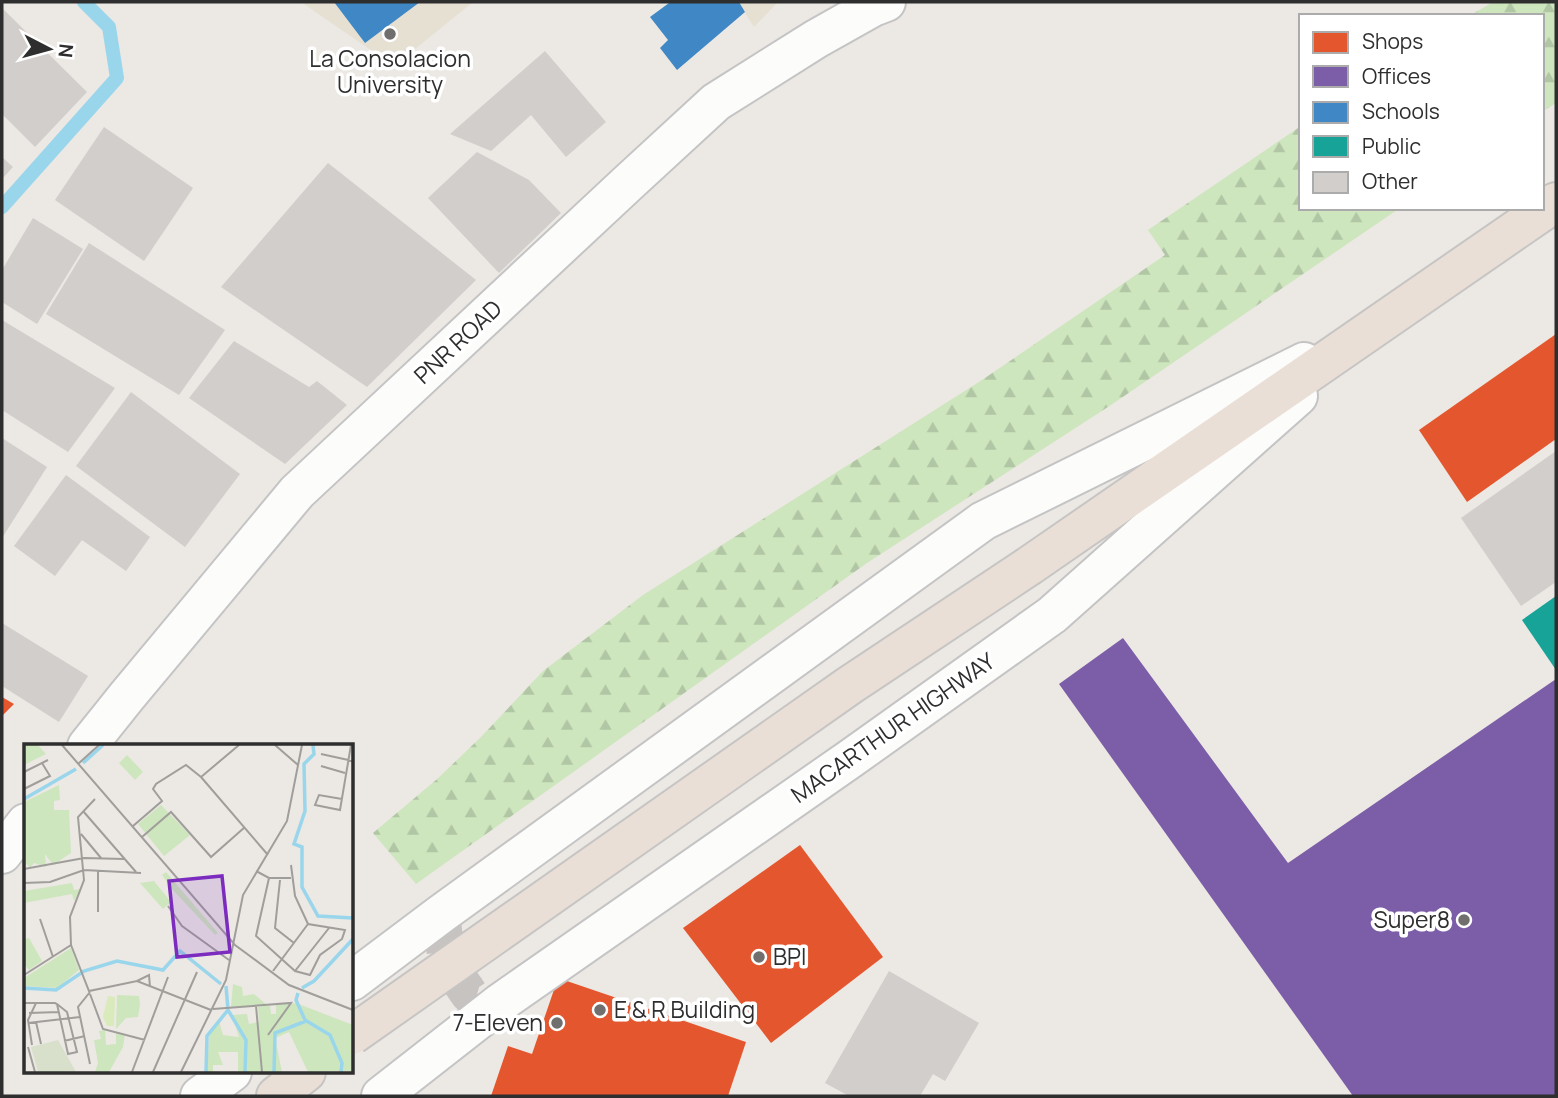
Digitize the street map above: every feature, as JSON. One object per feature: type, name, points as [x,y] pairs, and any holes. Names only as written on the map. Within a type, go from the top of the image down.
[{"type":"highway","name":"MACARTHUR HIGHWAY","points":[[354,1034],[850,685],[1029,566],[1556,202]]},
{"type":"highway","points":[[276,1096],[304,1074]]},
{"type":"main road","name":"PNR ROAD","points":[[89,744],[297,492],[628,183],[716,102],[816,39],[886,2]]},
{"type":"main road","name":"MACARTHUR HIGHWAY","points":[[354,980],[984,521],[1378,325]]},
{"type":"main road","name":"MACARTHUR HIGHWAY","points":[[381,1096],[500,1003],[850,760],[1052,615],[1378,325]]},
{"type":"main road","points":[[2,854],[24,826]]},
{"type":"main road","points":[[200,1096],[229,1074]]},
{"type":"shaded area","name":"La Consolacion University","points":[[301,2],[473,2],[394,66]]},
{"type":"shaded area","points":[[738,2],[778,2],[754,27]]},
{"type":"green space","points":[[1493,2],[1556,2],[1556,103],[1544,111],[1544,14],[1472,14]]},
{"type":"green space","points":[[1299,127],[1299,210],[1397,210],[1111,405],[867,563],[416,884],[373,833],[436,780],[543,671],[643,595],[982,380],[1165,255],[1148,230]]},
{"type":"building: Shops","points":[[1556,334],[1556,439],[1467,502],[1419,430]]},
{"type":"building: Shops","points":[[2,697],[14,704],[2,716]]},
{"type":"building: Shops","points":[[800,845],[883,957],[771,1043],[683,928]]},
{"type":"building: Shops","name":"E & R Building","points":[[558,978],[746,1042],[728,1096],[491,1096],[508,1046],[532,1054]]},
{"type":"building: Offices","points":[[1123,638],[1288,863],[1556,679],[1556,1096],[1353,1096],[1059,684]]},
{"type":"building: Schools","points":[[334,2],[420,2],[365,43]]},
{"type":"building: Schools","points":[[668,2],[739,2],[745,12],[677,70],[660,48],[668,40],[650,17]]},
{"type":"building: Public","points":[[1556,596],[1556,670],[1522,620]]},
{"type":"building: Other","points":[[2,8],[87,92],[35,147],[2,114]]},
{"type":"building: Other","points":[[545,51],[606,122],[566,157],[531,115],[491,151],[450,134]]},
{"type":"building: Other","points":[[104,127],[193,188],[144,261],[55,200]]},
{"type":"building: Other","points":[[477,152],[529,180],[561,213],[499,273],[428,198]]},
{"type":"building: Other","points":[[2,157],[13,167],[2,179]]},
{"type":"building: Other","points":[[328,163],[476,280],[367,387],[221,287]]},
{"type":"building: Other","points":[[33,218],[83,249],[37,324],[2,302],[2,270]]},
{"type":"building: Other","points":[[89,243],[225,330],[179,395],[46,314]]},
{"type":"building: Other","points":[[2,320],[115,388],[68,452],[2,410]]},
{"type":"building: Other","points":[[234,341],[309,387],[317,381],[347,405],[285,464],[189,398]]},
{"type":"building: Other","points":[[131,392],[240,474],[185,547],[76,466]]},
{"type":"building: Other","points":[[2,438],[47,467],[2,538]]},
{"type":"building: Other","points":[[1556,451],[1556,582],[1521,606],[1461,518]]},
{"type":"building: Other","points":[[66,475],[150,537],[126,571],[82,540],[55,576],[14,546]]},
{"type":"building: Other","points":[[2,623],[88,676],[59,722],[2,686]]},
{"type":"building: Other","points":[[889,971],[979,1023],[945,1081],[933,1074],[920,1096],[849,1096],[825,1083]]},
{"type":"waterway","points":[[2,207],[117,78],[109,27],[84,2]]},
{"type":"tunnel","points":[[441,914],[447,962],[469,994],[500,1003]]},
{"type":"place","name":"La Consolacion University","points":[[390,34]]},
{"type":"place","name":"Super8","points":[[1464,920]]},
{"type":"place","name":"BPI","points":[[759,957]]},
{"type":"place","name":"E & R Building","points":[[600,1010]]},
{"type":"place","name":"7-Eleven","points":[[557,1023]]}]
